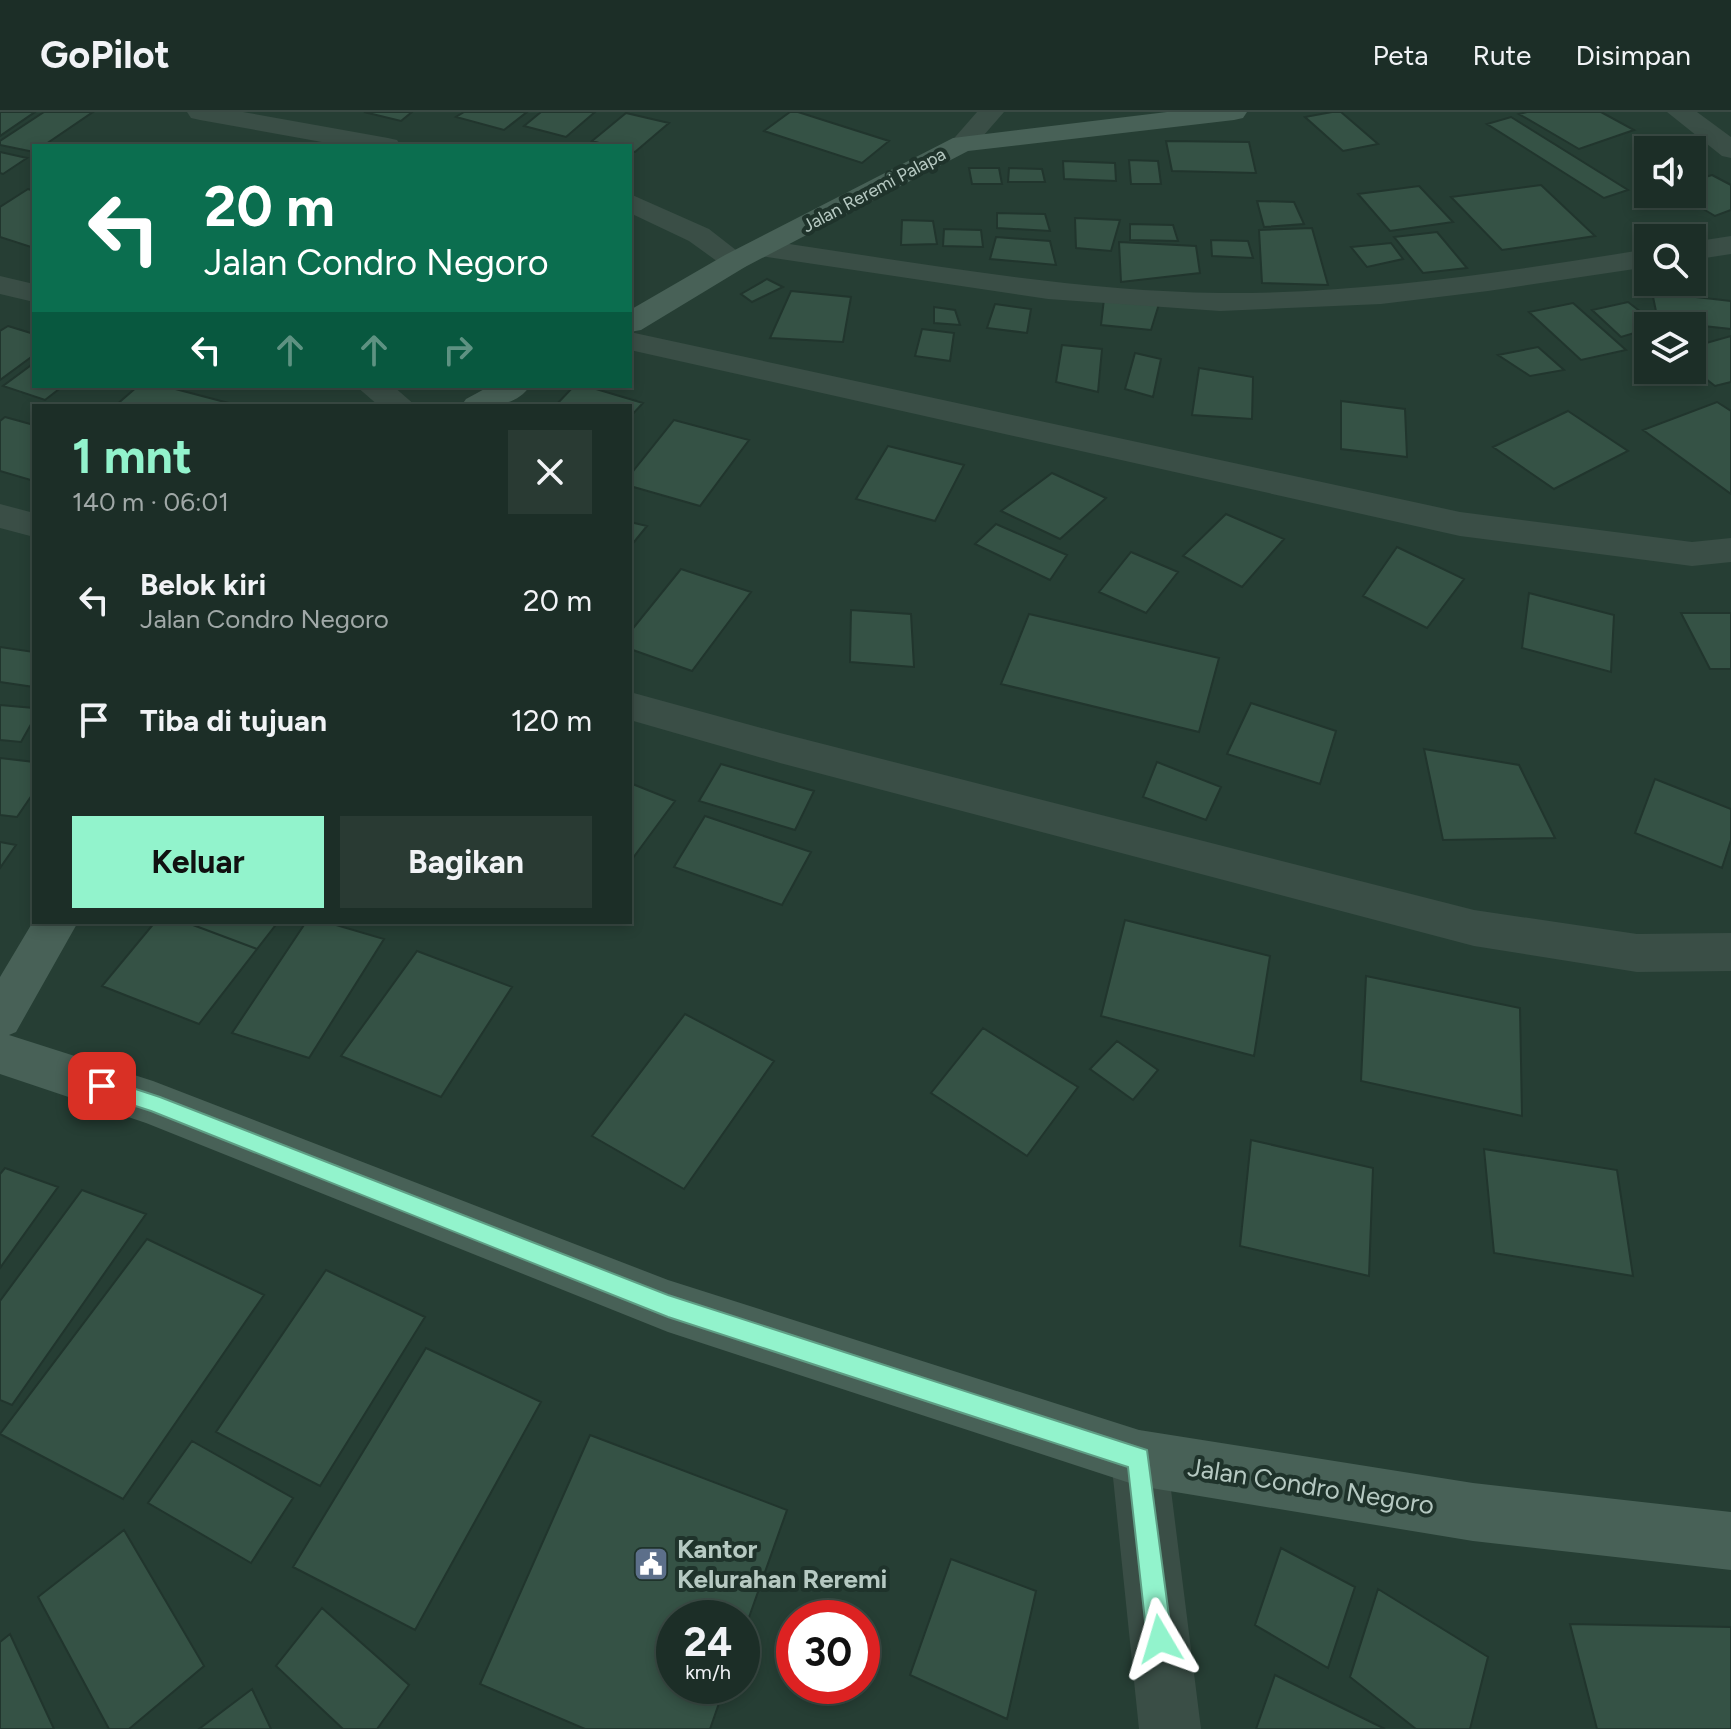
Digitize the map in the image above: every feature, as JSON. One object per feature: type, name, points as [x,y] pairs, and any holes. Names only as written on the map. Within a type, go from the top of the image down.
[{"type":"main road","name":"Jalan Reremi Palapa","points":[[632,322],[735,261],[962,144],[1234,112]]},
{"type":"main road","points":[[481,404],[510,388]]},
{"type":"main road","points":[[0,1018],[55,924]]},
{"type":"main road","name":"Jalan Condro Negoro","points":[[0,1053],[153,1103],[668,1306],[1139,1458],[1473,1512],[1731,1541]]},
{"type":"street","points":[[200,112],[377,144]]},
{"type":"street","points":[[962,144],[991,112]]},
{"type":"street","points":[[1694,115],[1731,150]]},
{"type":"street","points":[[632,203],[699,235],[735,261]]},
{"type":"street","points":[[1706,249],[1731,245]]},
{"type":"street","points":[[763,249],[1064,292],[1220,302],[1361,296],[1525,278],[1634,260]]},
{"type":"street","points":[[0,285],[32,293]]},
{"type":"street","points":[[632,341],[1460,524],[1692,554],[1731,550]]},
{"type":"street","points":[[375,388],[397,404]]},
{"type":"street","points":[[0,516],[32,524]]},
{"type":"street","points":[[632,707],[780,748],[1474,928],[1637,953],[1731,952]]},
{"type":"street","points":[[1139,1458],[1170,1729]]},
{"type":"building","points":[[0,112],[35,112],[0,136]]},
{"type":"building","points":[[44,112],[93,112],[46,144],[32,144],[32,152],[0,145],[0,141]]},
{"type":"building","points":[[364,112],[412,112],[401,121]]},
{"type":"building","points":[[464,112],[527,112],[504,130],[456,117]]},
{"type":"building","points":[[541,112],[595,112],[566,137],[524,126]]},
{"type":"building","points":[[790,112],[889,141],[862,163],[764,131]]},
{"type":"building","points":[[1341,112],[1378,144],[1343,151],[1305,117]]},
{"type":"building","points":[[1601,112],[1634,130],[1579,149],[1519,114]]},
{"type":"building","points":[[626,113],[669,123],[635,152],[632,151],[632,144],[592,141]]},
{"type":"building","points":[[1511,117],[1628,190],[1604,198],[1487,124]]},
{"type":"building","points":[[1166,141],[1249,142],[1256,173],[1172,171]]},
{"type":"building","points":[[0,152],[27,158],[3,174],[0,173]]},
{"type":"building","points":[[1129,160],[1158,161],[1161,184],[1131,184]]},
{"type":"building","points":[[1063,161],[1115,163],[1116,181],[1064,179]]},
{"type":"building","points":[[969,168],[999,168],[1002,184],[972,184]]},
{"type":"building","points":[[1009,168],[1042,169],[1045,182],[1008,182]]},
{"type":"building","points":[[1712,175],[1731,185],[1731,210],[1715,216],[1702,208],[1706,208],[1706,177]]},
{"type":"building","points":[[1541,185],[1595,236],[1502,250],[1451,197]]},
{"type":"building","points":[[1419,186],[1453,222],[1390,231],[1358,194]]},
{"type":"building","points":[[28,189],[32,190],[32,247],[0,237],[0,207]]},
{"type":"building","points":[[1257,201],[1294,202],[1304,224],[1264,227]]},
{"type":"building","points":[[997,213],[1045,214],[1050,231],[997,228]]},
{"type":"building","points":[[1075,218],[1120,220],[1111,251],[1076,248]]},
{"type":"building","points":[[902,220],[933,221],[937,244],[901,245]]},
{"type":"building","points":[[1130,224],[1173,225],[1178,241],[1130,240]]},
{"type":"building","points":[[1312,228],[1328,285],[1262,283],[1259,230]]},
{"type":"building","points":[[944,229],[981,230],[983,247],[943,246]]},
{"type":"building","points":[[1437,232],[1467,268],[1423,273],[1394,237]]},
{"type":"building","points":[[996,237],[1050,241],[1056,265],[990,259]]},
{"type":"building","points":[[1211,240],[1248,241],[1253,258],[1212,256]]},
{"type":"building","points":[[1119,242],[1196,246],[1200,273],[1121,282]]},
{"type":"building","points":[[1391,243],[1403,259],[1367,267],[1351,247]]},
{"type":"building","points":[[767,279],[783,287],[752,302],[741,294]]},
{"type":"building","points":[[791,291],[851,297],[843,342],[770,338]]},
{"type":"building","points":[[1653,296],[1731,301],[1731,329],[1706,326],[1706,312],[1656,312]]},
{"type":"building","points":[[1104,299],[1159,304],[1151,330],[1101,325]]},
{"type":"building","points":[[1628,302],[1641,312],[1634,312],[1634,333],[1621,337],[1592,310]]},
{"type":"building","points":[[1573,303],[1626,350],[1581,360],[1529,312]]},
{"type":"building","points":[[995,304],[1031,309],[1027,333],[987,328]]},
{"type":"building","points":[[934,307],[955,310],[960,325],[934,323]]},
{"type":"building","points":[[8,326],[32,333],[32,356],[0,380],[0,331]]},
{"type":"building","points":[[922,329],[954,333],[950,361],[915,356]]},
{"type":"building","points":[[1731,336],[1731,382],[1715,386],[1706,379],[1706,343]]},
{"type":"building","points":[[1062,345],[1102,349],[1098,392],[1056,382]]},
{"type":"building","points":[[1538,347],[1564,370],[1530,376],[1498,355]]},
{"type":"building","points":[[1135,353],[1161,359],[1153,397],[1125,389]]},
{"type":"building","points":[[32,364],[32,388],[60,388],[45,400],[3,386]]},
{"type":"building","points":[[1199,368],[1253,377],[1252,419],[1192,415]]},
{"type":"building","points":[[136,388],[172,388],[232,404],[117,404]]},
{"type":"building","points":[[572,388],[593,388],[643,403],[632,415],[632,404],[557,404]]},
{"type":"building","points":[[1341,401],[1405,409],[1407,457],[1341,449]]},
{"type":"building","points":[[1717,402],[1731,411],[1731,494],[1643,430]]},
{"type":"building","points":[[1568,411],[1628,451],[1554,489],[1493,447]]},
{"type":"building","points":[[5,417],[32,424],[32,480],[0,471],[0,421]]},
{"type":"building","points":[[674,420],[749,440],[700,506],[632,487],[632,472]]},
{"type":"building","points":[[888,446],[964,465],[935,521],[856,499]]},
{"type":"building","points":[[1052,473],[1106,498],[1060,539],[1001,511]]},
{"type":"building","points":[[1226,514],[1284,539],[1242,587],[1183,556]]},
{"type":"building","points":[[632,522],[647,526],[632,545]]},
{"type":"building","points":[[996,524],[1067,555],[1050,580],[975,544]]},
{"type":"building","points":[[1397,547],[1464,579],[1427,628],[1363,596]]},
{"type":"building","points":[[1131,552],[1178,572],[1146,613],[1099,592]]},
{"type":"building","points":[[681,569],[751,592],[692,671],[632,650],[632,630]]},
{"type":"building","points":[[1529,593],[1614,615],[1611,672],[1522,648]]},
{"type":"building","points":[[851,610],[911,614],[914,667],[850,662]]},
{"type":"building","points":[[1681,613],[1731,613],[1731,669],[1710,669]]},
{"type":"building","points":[[1029,614],[1219,658],[1199,732],[1001,684]]},
{"type":"building","points":[[0,647],[32,652],[32,687],[0,682]]},
{"type":"building","points":[[1251,703],[1336,731],[1320,784],[1227,754]]},
{"type":"building","points":[[0,705],[32,708],[32,723],[21,742],[0,740]]},
{"type":"building","points":[[1424,749],[1519,765],[1555,838],[1443,840]]},
{"type":"building","points":[[0,758],[32,762],[32,795],[17,817],[0,815]]},
{"type":"building","points":[[1157,762],[1221,787],[1206,820],[1143,797]]},
{"type":"building","points":[[721,764],[814,791],[795,830],[699,801]]},
{"type":"building","points":[[1655,779],[1731,809],[1731,840],[1722,868],[1635,833]]},
{"type":"building","points":[[632,784],[675,801],[632,859]]},
{"type":"building","points":[[705,816],[811,852],[782,905],[674,867]]},
{"type":"building","points":[[0,842],[16,845],[0,868]]},
{"type":"building","points":[[1125,920],[1270,956],[1254,1056],[1101,1016]]},
{"type":"building","points":[[153,924],[190,924],[257,949],[199,1024],[102,986]]},
{"type":"building","points":[[190,924],[276,924],[257,949]]},
{"type":"building","points":[[305,924],[333,924],[384,939],[309,1058],[232,1033]]},
{"type":"building","points":[[417,951],[512,987],[441,1097],[341,1056]]},
{"type":"building","points":[[1366,976],[1520,1008],[1522,1116],[1361,1081]]},
{"type":"building","points":[[685,1014],[774,1061],[684,1189],[592,1136]]},
{"type":"building","points":[[983,1028],[1078,1087],[1027,1156],[931,1093]]},
{"type":"building","points":[[1117,1041],[1158,1070],[1133,1100],[1090,1069]]},
{"type":"building","points":[[1251,1140],[1373,1168],[1369,1276],[1240,1246]]},
{"type":"building","points":[[1484,1149],[1617,1170],[1633,1276],[1494,1253]]},
{"type":"building","points":[[5,1168],[58,1187],[0,1268],[0,1174]]},
{"type":"building","points":[[82,1190],[146,1214],[12,1405],[0,1400],[0,1301]]},
{"type":"building","points":[[147,1239],[264,1295],[123,1499],[0,1434]]},
{"type":"building","points":[[326,1270],[425,1317],[320,1486],[216,1432]]},
{"type":"building","points":[[426,1348],[541,1402],[415,1630],[293,1567]]},
{"type":"building","name":"Kantor Kelurahan Reremi","points":[[590,1435],[787,1510],[755,1600],[656,1600],[656,1704],[719,1704],[710,1729],[585,1729],[480,1684]]},
{"type":"building","points":[[192,1441],[293,1498],[251,1563],[148,1503]]},
{"type":"building","points":[[124,1530],[204,1666],[129,1729],[109,1729],[38,1597]]},
{"type":"building","points":[[1281,1548],[1355,1587],[1328,1668],[1255,1625]]},
{"type":"building","points":[[951,1559],[1036,1591],[1007,1719],[910,1675]]},
{"type":"building","points":[[1378,1589],[1488,1657],[1470,1729],[1416,1729],[1350,1677]]},
{"type":"building","points":[[322,1608],[409,1685],[377,1729],[343,1729],[276,1666]]},
{"type":"building","points":[[1570,1624],[1731,1627],[1731,1729],[1597,1729]]},
{"type":"building","points":[[10,1634],[54,1729],[0,1729],[0,1642]]},
{"type":"building","points":[[1275,1675],[1385,1729],[1256,1729]]},
{"type":"building","points":[[252,1689],[271,1729],[199,1729]]},
{"type":"place","name":"Kantor Kelurahan Reremi","points":[[651,1564]]},
{"type":"route","points":[[102,1086],[153,1103],[668,1306],[1139,1458],[1160,1639]]}]
